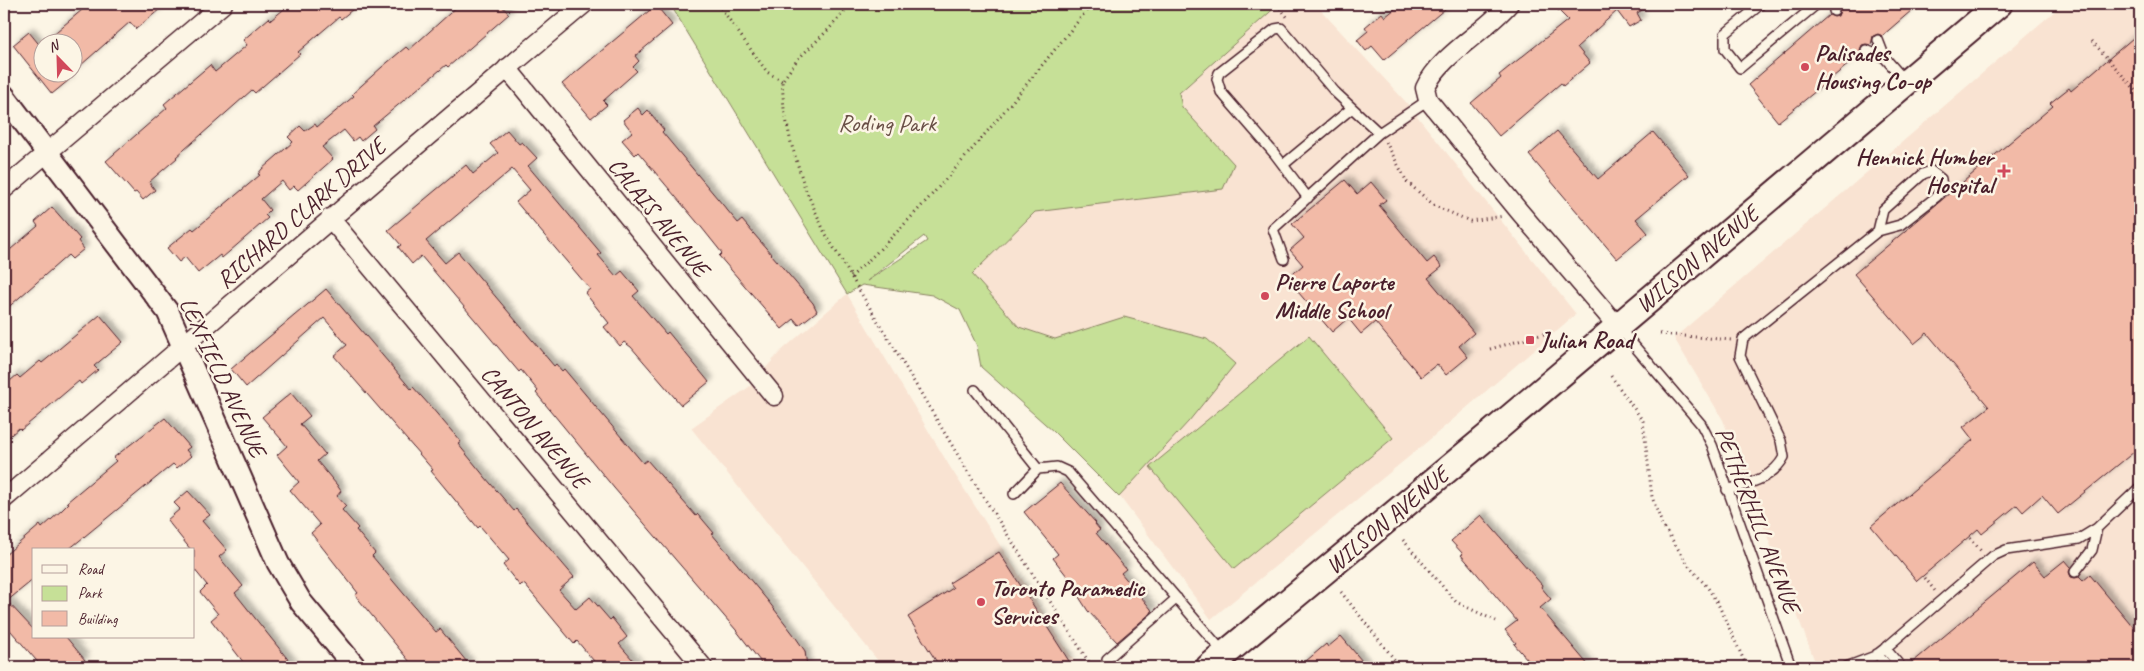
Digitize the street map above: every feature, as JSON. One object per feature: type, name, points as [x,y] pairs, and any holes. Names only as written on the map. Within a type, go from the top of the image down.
[{"type":"main road","name":"WILSON AVENUE","points":[[1217,661],[2000,4]]},
{"type":"street","points":[[4,189],[222,4]]},
{"type":"street","name":"RICHARD CLARK DRIVE","points":[[4,499],[184,346],[330,218],[584,4]]},
{"type":"street","points":[[1509,4],[1481,32],[1437,69],[1425,88],[1428,100],[1617,326]]},
{"type":"street","name":"CALAIS AVENUE","points":[[507,68],[774,396]]},
{"type":"street","name":"LEXFIELD AVENUE","points":[[4,96],[168,312],[278,563],[301,602],[355,667]]},
{"type":"street","name":"CANTON AVENUE","points":[[330,218],[703,667]]},
{"type":"lane","points":[[1761,4],[1725,34],[1725,49],[1740,68],[1817,4]]},
{"type":"lane","points":[[1308,198],[1283,164],[1221,92],[1216,79],[1219,73],[1275,29],[1281,28],[1335,92],[1379,133]]},
{"type":"lane","points":[[1878,40],[1885,58],[1906,83]]},
{"type":"lane","points":[[1866,50],[1885,58]]},
{"type":"lane","points":[[1284,258],[1273,229],[1379,133],[1428,100]]},
{"type":"lane","points":[[1283,164],[1352,108]]},
{"type":"lane","points":[[1727,490],[1761,479],[1778,468],[1784,457],[1781,441],[1740,356],[1743,339],[1878,231],[1900,226],[1936,197],[1942,190],[1941,179],[1931,171],[1923,174],[1883,210],[1878,231]]},
{"type":"lane","name":"PETHERHILL AVENUE","points":[[1617,326],[1700,424],[1712,444],[1791,667]]},
{"type":"lane","points":[[975,390],[1038,468]]},
{"type":"lane","points":[[1014,494],[1038,468],[1057,467],[1068,472],[1177,598],[1217,661]]},
{"type":"lane","points":[[1846,667],[1877,654],[1885,648],[1992,556],[2006,550],[2079,539],[2097,528],[2140,487]]},
{"type":"lane","points":[[2075,572],[2092,550],[2097,528]]},
{"type":"lane","points":[[1107,659],[1177,598]]},
{"type":"lane","points":[[1885,648],[1901,667]]},
{"type":"lane","points":[[1877,654],[1889,667]]},
{"type":"path","points":[[718,4],[768,72],[782,82]]},
{"type":"path","points":[[851,4],[829,29],[798,59],[782,82],[788,126],[805,188],[815,213],[851,277],[974,482],[1092,667]]},
{"type":"path","points":[[851,277],[897,234],[933,194],[1092,4]]},
{"type":"path","points":[[1277,4],[1289,18]]},
{"type":"path","points":[[2092,41],[2140,95]]},
{"type":"path","points":[[1386,142],[1407,182],[1435,206],[1470,221],[1496,218],[1519,211]]},
{"type":"path","points":[[1490,349],[1551,332]]},
{"type":"path","points":[[1660,334],[1718,339]]},
{"type":"path","points":[[1611,376],[1643,420],[1652,497],[1662,524],[1689,566],[1708,588],[1730,626],[1747,667]]},
{"type":"path","points":[[1403,540],[1456,602],[1496,621]]},
{"type":"path","points":[[1341,592],[1398,664],[1403,667]]},
{"type":"shaded area","name":"Pierre Laporte Middle School","points":[[1279,4],[1315,4],[1405,101],[1576,314],[1422,446],[1211,619],[956,277],[1189,84]]},
{"type":"shaded area","name":"Hennick Humber Hospital","points":[[2063,4],[2140,4],[2140,667],[1817,667],[1723,420],[1674,338]]},
{"type":"shaded area","points":[[847,294],[950,467],[1078,667],[883,667],[691,428],[749,387],[780,352]]},
{"type":"green space","name":"Roding Park","points":[[670,4],[1279,4],[1179,93],[1182,107],[1234,164],[1223,189],[1035,212],[972,274],[1019,327],[1055,339],[1124,317],[1207,339],[1235,364],[1189,421],[1119,497],[1053,431],[981,367],[977,346],[960,310],[932,295],[862,285],[847,294]],"holes":[[[924,236],[927,241],[867,281]]]},
{"type":"green space","points":[[1309,336],[1393,438],[1234,569],[1150,467]]},
{"type":"building","points":[[89,4],[166,4],[136,29],[130,22],[82,64],[82,32],[56,32]]},
{"type":"building","points":[[290,4],[359,4],[341,19],[339,17],[298,52],[300,54],[255,93],[252,90],[176,157],[149,182],[155,190],[143,200],[136,192],[134,193],[106,161],[167,108],[164,104],[210,65],[215,72],[247,45],[243,40],[269,18],[271,20]]},
{"type":"building","points":[[460,4],[500,4],[509,14],[448,67],[446,65],[373,126],[375,129],[361,141],[358,137],[353,141],[344,130],[322,147],[333,159],[298,190],[294,186],[289,190],[282,181],[261,199],[270,210],[265,215],[268,218],[222,258],[220,255],[198,273],[185,257],[179,262],[167,248],[192,228],[194,230],[260,175],[258,174],[262,169],[293,142],[288,137],[300,126],[305,131],[315,124],[317,127],[354,96],[352,94],[382,67],[406,47],[409,50]]},
{"type":"building","points":[[1401,4],[1451,4],[1384,60],[1372,46],[1366,51],[1357,40],[1368,31],[1365,27],[1382,13],[1385,17]]},
{"type":"building","points":[[1565,4],[1653,4],[1637,13],[1641,20],[1629,27],[1617,11],[1577,47],[1590,63],[1563,86],[1561,83],[1499,136],[1471,103],[1501,78],[1499,75],[1568,20],[1558,10]]},
{"type":"building","name":"Palisades Housing Co-op","points":[[1842,4],[1919,4],[1882,36],[1878,34],[1873,36],[1871,45],[1862,45],[1861,54],[1778,122],[1748,85],[1829,15],[1838,16]]},
{"type":"building","points":[[656,5],[672,25],[635,56],[639,61],[633,67],[637,71],[603,101],[607,105],[591,118],[562,84]]},
{"type":"building","points":[[29,32],[32,36],[32,69],[13,45]]},
{"type":"building","name":"Hennick Humber Hospital","points":[[2140,32],[2140,447],[2058,514],[2042,495],[2023,512],[2017,505],[1982,534],[1978,529],[1917,581],[1871,526],[1973,440],[1963,427],[1989,407],[1927,333],[1914,344],[1854,274],[2053,106],[2050,103],[2069,88],[2071,91]]},
{"type":"building","points":[[42,82],[67,82],[52,94]]},
{"type":"building","points":[[638,108],[643,115],[648,110],[664,130],[662,132],[738,223],[742,220],[813,303],[817,311],[799,325],[794,319],[782,329],[719,256],[722,253],[638,152],[635,155],[622,140],[632,132],[623,120]]},
{"type":"building","points":[[507,130],[519,144],[522,142],[537,158],[528,166],[601,253],[598,255],[616,276],[622,271],[639,291],[633,296],[666,334],[668,332],[709,382],[681,405],[631,347],[624,342],[620,346],[604,327],[609,323],[585,293],[590,289],[516,202],[530,190],[512,169],[426,241],[445,263],[458,252],[554,366],[556,364],[562,371],[564,369],[643,463],[647,460],[696,516],[698,514],[794,635],[805,651],[807,667],[761,667],[760,661],[736,630],[614,488],[536,393],[538,391],[521,370],[519,372],[421,256],[412,264],[398,247],[401,245],[388,230],[466,165],[473,174],[498,153],[490,144]]},
{"type":"building","points":[[1557,131],[1598,179],[1653,132],[1689,175],[1636,219],[1648,233],[1617,259],[1529,155]]},
{"type":"building","points":[[1345,180],[1357,194],[1371,182],[1386,200],[1379,205],[1427,263],[1434,257],[1442,267],[1428,278],[1474,333],[1459,346],[1468,357],[1446,375],[1437,364],[1421,377],[1375,322],[1361,334],[1348,318],[1332,332],[1287,279],[1303,265],[1290,250],[1304,238],[1292,224]]},
{"type":"building","points":[[52,207],[80,239],[78,241],[84,249],[72,259],[68,255],[4,311],[4,255],[38,226],[35,222]]},
{"type":"building","points":[[326,289],[411,389],[413,387],[431,407],[461,442],[458,444],[485,477],[514,511],[516,509],[574,577],[559,590],[576,609],[590,597],[610,620],[612,618],[627,637],[619,644],[639,667],[599,667],[577,641],[574,644],[525,585],[522,584],[520,586],[503,565],[509,560],[480,526],[478,528],[431,471],[433,470],[334,356],[347,345],[324,318],[246,387],[231,369]]},
{"type":"building","points":[[100,315],[123,342],[94,366],[98,370],[81,384],[79,381],[21,430],[19,428],[4,441],[4,386],[17,375],[20,378],[40,361],[42,363]]},
{"type":"building","points":[[291,393],[310,416],[300,424],[325,454],[317,461],[341,491],[337,496],[346,506],[342,510],[358,528],[356,530],[375,553],[372,556],[436,632],[440,629],[471,667],[414,667],[355,595],[358,593],[311,533],[320,525],[290,490],[299,482],[277,455],[287,446],[262,417]]},
{"type":"building","points":[[165,418],[190,447],[186,450],[191,456],[177,468],[173,464],[70,548],[32,548],[32,581],[7,601],[32,628],[32,638],[67,638],[85,660],[76,667],[42,667],[4,623],[4,556],[40,525],[42,528],[69,503],[67,502],[116,461],[113,458]]},
{"type":"building","points":[[1060,483],[1096,523],[1100,530],[1096,533],[1126,569],[1121,573],[1151,609],[1152,612],[1117,642],[1088,611],[1079,597],[1085,592],[1070,580],[1053,558],[1058,554],[1024,512]]},
{"type":"building","points":[[188,491],[210,515],[202,521],[227,550],[219,557],[243,586],[235,593],[294,667],[247,667],[211,620],[218,614],[200,592],[207,585],[195,570],[195,548],[189,548],[167,520],[180,509],[174,503]]},
{"type":"building","points":[[1481,515],[1542,585],[1541,587],[1551,599],[1540,608],[1590,667],[1534,667],[1514,644],[1516,643],[1505,630],[1517,621],[1451,541]]},
{"type":"building","name":"Toronto Paramedic Services","points":[[999,552],[1069,661],[1059,667],[940,667],[908,617],[953,588],[949,583]]},
{"type":"building","points":[[2065,560],[2071,567],[2069,572],[2071,577],[2079,577],[2083,581],[2090,575],[2140,635],[2140,661],[2132,667],[1907,667],[2033,562],[2045,576]]},
{"type":"building","points":[[1341,636],[1367,667],[1299,667],[1326,644],[1328,647]]},
{"type":"place","name":"Palisades Housing Co-op","points":[[1805,67]]},
{"type":"place","name":"Hennick Humber Hospital","points":[[2004,171]]},
{"type":"place","name":"Pierre Laporte Middle School","points":[[1265,296]]},
{"type":"place","name":"Julian Road","points":[[1530,340]]},
{"type":"place","name":"Toronto Paramedic Services","points":[[981,602]]}]
